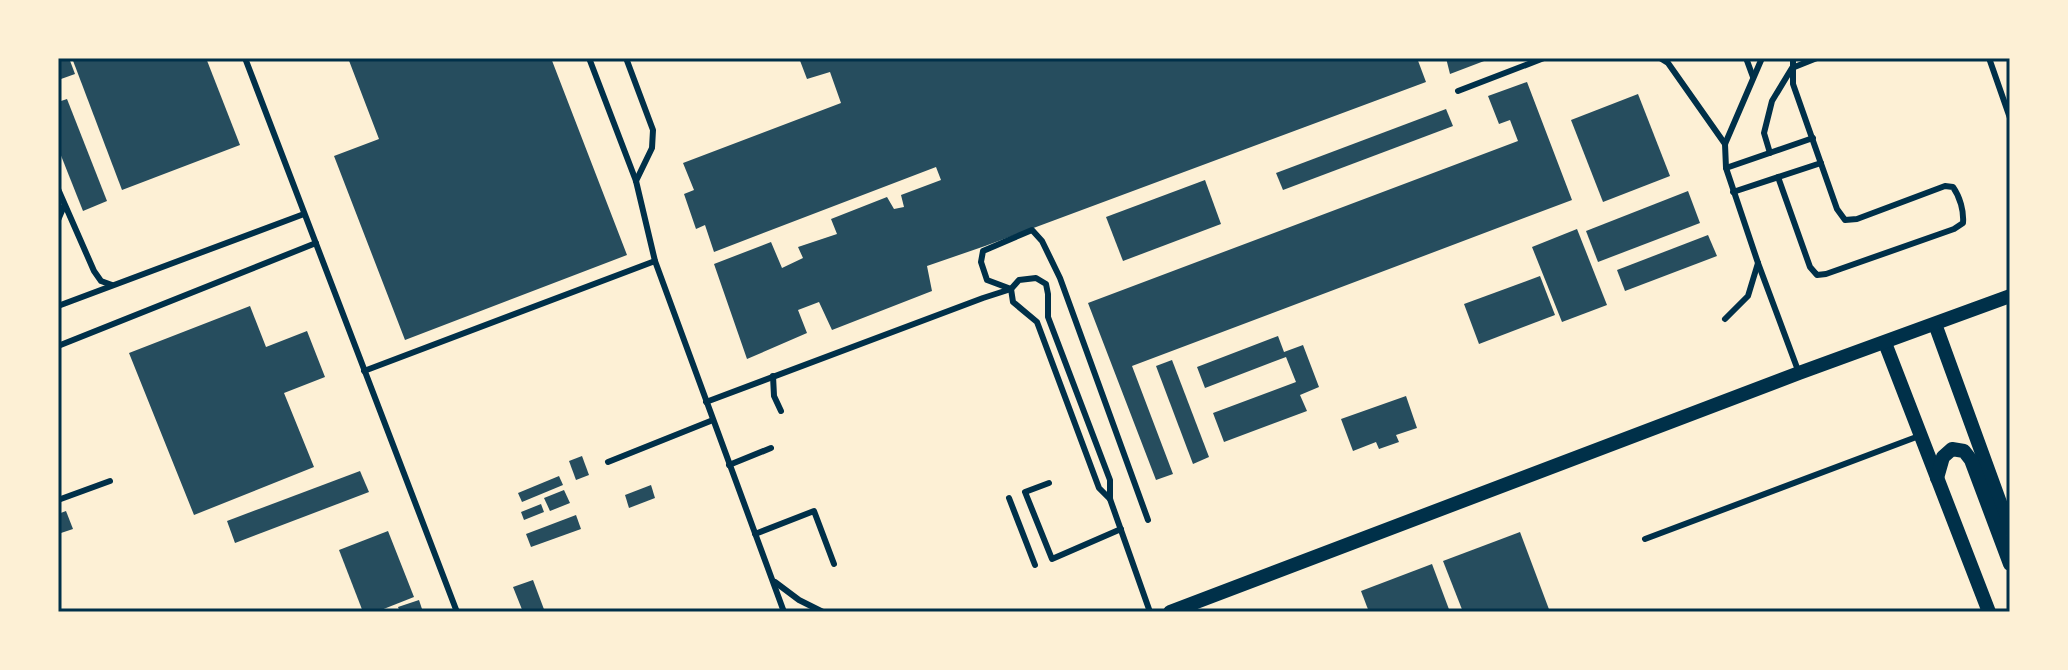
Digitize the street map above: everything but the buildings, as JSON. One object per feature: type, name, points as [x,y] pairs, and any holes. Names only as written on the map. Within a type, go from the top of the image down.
[{"type":"street","points":[[1170,612],[2010,296]]},
{"type":"street","points":[[1935,324],[2009,527]]},
{"type":"street","points":[[1885,343],[1989,612]]},
{"type":"street","points":[[1937,478],[1943,457],[1952,449],[1964,451],[1971,460],[2010,564]]},
{"type":"lane","points":[[245,58],[457,612]]},
{"type":"lane","points":[[589,58],[636,181],[655,261],[784,612]]},
{"type":"lane","points":[[626,58],[653,130],[652,148],[636,181]]},
{"type":"lane","points":[[1458,91],[1544,58]]},
{"type":"lane","points":[[1660,58],[1668,63],[1725,144]]},
{"type":"lane","points":[[1746,58],[1753,77]]},
{"type":"lane","points":[[1762,58],[1725,144],[1726,168],[1799,373]]},
{"type":"lane","points":[[1778,177],[1810,267],[1817,275],[1954,229],[1963,223],[1964,215],[1957,194],[1953,187],[1945,186],[1857,219],[1845,220],[1837,209],[1793,84],[1793,58]]},
{"type":"lane","points":[[1770,153],[1764,133],[1772,101],[1792,68],[1817,58]]},
{"type":"lane","points":[[1998,58],[1990,61],[2010,118]]},
{"type":"lane","points":[[1726,168],[1813,138]]},
{"type":"lane","points":[[1733,192],[1821,163]]},
{"type":"lane","points":[[58,189],[94,271],[101,281],[112,285]]},
{"type":"lane","points":[[58,220],[65,204]]},
{"type":"lane","points":[[58,306],[304,214]]},
{"type":"lane","points":[[1011,289],[987,280],[981,262],[983,251],[1032,230],[1042,241],[1060,278],[1148,520]]},
{"type":"lane","points":[[58,346],[316,243]]},
{"type":"lane","points":[[364,371],[655,261]]},
{"type":"lane","points":[[1725,319],[1748,296],[1758,263]]},
{"type":"lane","points":[[706,402],[1011,289],[1019,280],[1036,278],[1046,284],[1048,317],[1110,480],[1110,499],[1150,612]]},
{"type":"lane","points":[[1011,289],[1013,302],[1037,322],[1099,488],[1110,499]]},
{"type":"lane","points":[[773,376],[774,396],[781,411]]},
{"type":"lane","points":[[608,462],[713,420]]},
{"type":"lane","points":[[1645,539],[1921,436]]},
{"type":"lane","points":[[729,465],[771,448]]},
{"type":"lane","points":[[60,499],[110,481]]},
{"type":"lane","points":[[1049,483],[1025,492],[1052,559],[1121,529]]},
{"type":"lane","points":[[1009,498],[1035,565]]},
{"type":"lane","points":[[755,534],[814,511],[834,564]]},
{"type":"lane","points":[[773,580],[799,600],[823,612]]}]
